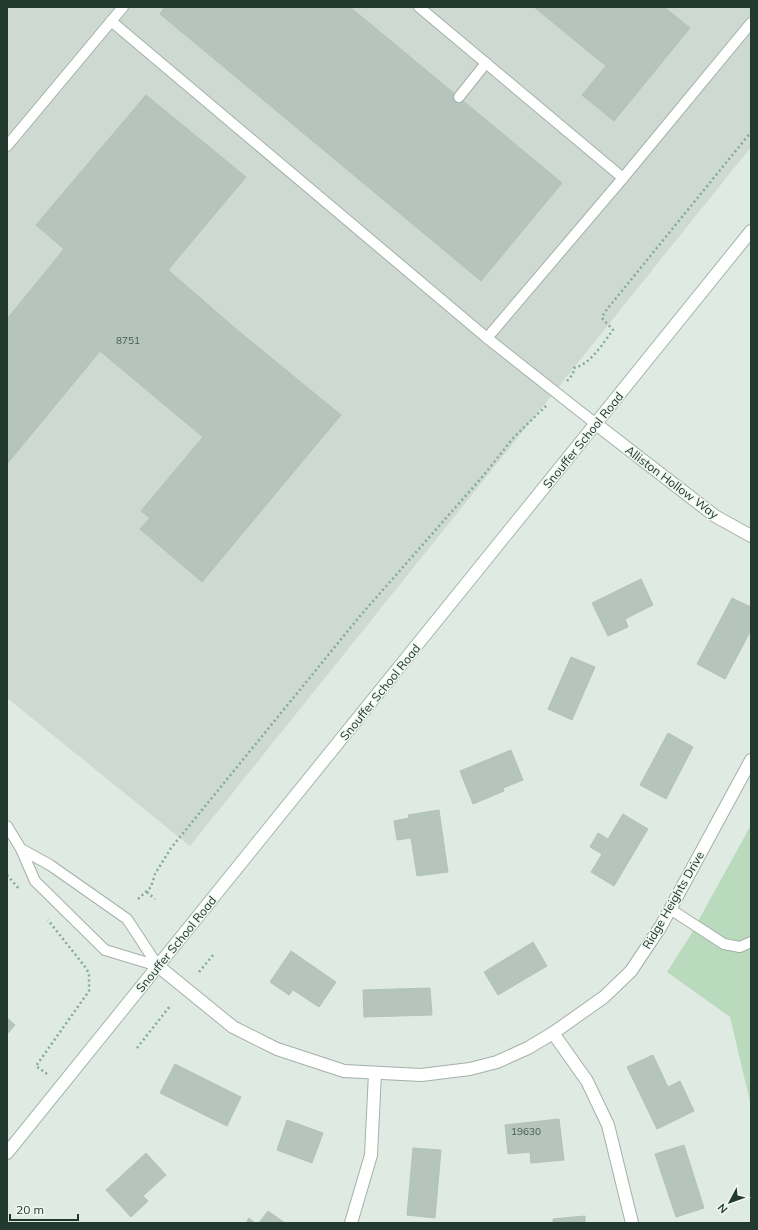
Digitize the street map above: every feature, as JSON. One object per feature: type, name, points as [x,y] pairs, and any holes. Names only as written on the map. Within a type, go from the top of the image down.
[{"type":"street","name":"Snouffer School Road","points":[[7,1153],[751,231]]},
{"type":"street","name":"Alliston Hollow Way","points":[[596,424],[715,516],[751,536]]},
{"type":"street","name":"Ridge Heights Drive","points":[[158,966],[233,1027],[278,1048],[337,1068],[376,1074],[421,1075],[470,1069],[497,1062],[528,1048],[553,1033],[604,997],[631,971],[661,926],[751,760]]},
{"type":"street","points":[[553,1033],[587,1081],[608,1125],[632,1223]]},
{"type":"street","points":[[351,1223],[371,1155],[376,1074]]},
{"type":"lane","points":[[7,146],[123,7]]},
{"type":"lane","points":[[420,7],[623,178]]},
{"type":"lane","points":[[112,21],[487,338],[596,424]]},
{"type":"lane","points":[[487,338],[623,178],[751,23]]},
{"type":"lane","points":[[459,97],[486,63]]},
{"type":"lane","points":[[7,826],[21,849],[34,881],[105,950],[158,966]]},
{"type":"lane","points":[[21,849],[50,865],[127,919],[158,966]]},
{"type":"lane","points":[[670,909],[724,944],[740,947],[751,942]]},
{"type":"path","points":[[573,374],[574,368],[580,367],[591,358],[613,330],[602,318],[604,313],[751,132]]},
{"type":"path","points":[[138,899],[152,887],[155,874],[171,848],[360,616],[483,476],[514,437],[542,410]]},
{"type":"path","points":[[7,875],[23,893]]},
{"type":"path","points":[[147,892],[155,900]]},
{"type":"path","points":[[43,915],[82,962],[89,974],[90,982],[89,991],[36,1066],[47,1074]]},
{"type":"path","points":[[199,972],[214,954]]},
{"type":"path","points":[[137,1048],[170,1006]]},
{"type":"shaded area","points":[[7,7],[751,7],[751,147],[190,846],[7,698]]},
{"type":"green space","points":[[751,825],[751,1106],[730,1017],[667,972],[690,936]]},
{"type":"building","points":[[165,7],[350,7],[562,183],[481,281],[160,14]]},
{"type":"building","points":[[534,7],[664,7],[690,28],[614,121],[582,95],[606,66]]},
{"type":"building","points":[[146,95],[246,177],[168,270],[236,329],[341,415],[202,582],[140,529],[150,518],[141,511],[203,437],[100,351],[7,464],[7,319],[64,249],[36,225]]},
{"type":"building","points":[[641,579],[653,605],[625,619],[628,627],[608,636],[592,603]]},
{"type":"building","points":[[732,598],[751,607],[751,630],[725,679],[697,664]]},
{"type":"building","points":[[571,657],[595,667],[572,720],[548,709]]},
{"type":"building","points":[[668,733],[693,747],[666,799],[640,785]]},
{"type":"building","points":[[511,750],[523,780],[503,788],[504,791],[473,804],[460,771]]},
{"type":"building","points":[[439,810],[448,872],[417,876],[411,838],[397,840],[394,821],[409,818],[408,815]]},
{"type":"building","points":[[623,814],[648,829],[614,886],[591,872],[602,854],[590,847],[598,833],[608,839]]},
{"type":"building","points":[[533,942],[547,966],[498,995],[484,972]]},
{"type":"building","points":[[291,951],[336,982],[319,1007],[293,990],[289,995],[270,982]]},
{"type":"building","points":[[430,988],[432,1015],[364,1017],[363,990]]},
{"type":"building","points":[[7,1018],[15,1025],[7,1034]]},
{"type":"building","points":[[653,1055],[668,1087],[680,1081],[694,1111],[657,1129],[627,1067]]},
{"type":"building","points":[[175,1064],[241,1097],[227,1126],[160,1093]]},
{"type":"building","points":[[559,1119],[564,1160],[531,1163],[530,1152],[508,1154],[505,1125]]},
{"type":"building","points":[[287,1120],[323,1133],[312,1163],[277,1150]]},
{"type":"building","points":[[684,1145],[704,1208],[676,1217],[655,1154]]},
{"type":"building","points":[[413,1148],[441,1150],[435,1218],[407,1215]]},
{"type":"building","points":[[146,1153],[166,1175],[143,1196],[148,1201],[131,1217],[106,1190]]},
{"type":"building","points":[[268,1211],[285,1223],[259,1223]]},
{"type":"building","points":[[585,1216],[585,1223],[553,1223],[553,1219]]},
{"type":"building","points":[[249,1218],[255,1223],[246,1223]]}]
